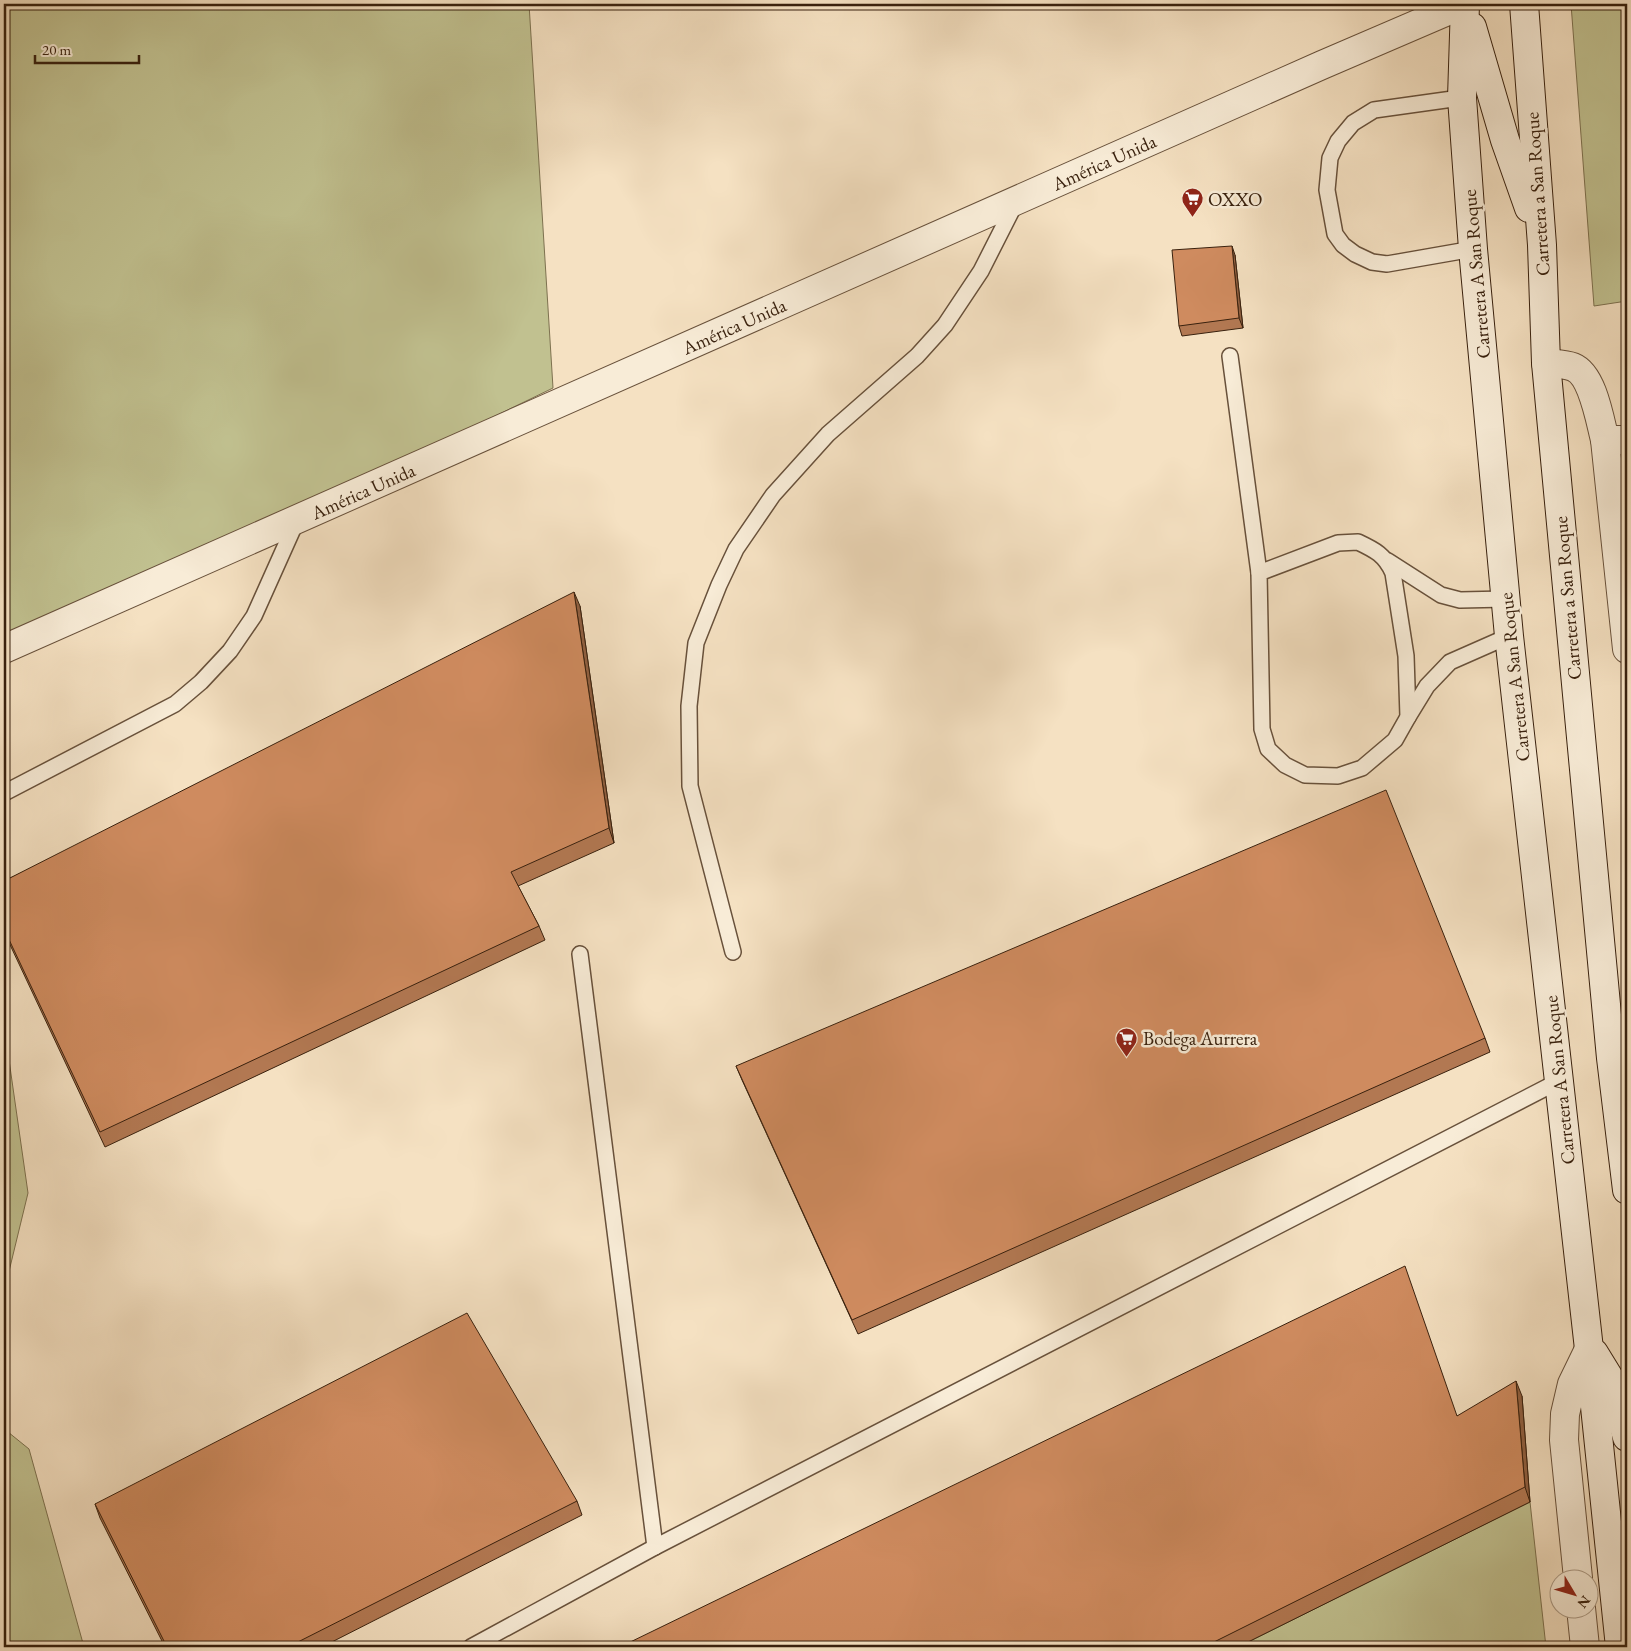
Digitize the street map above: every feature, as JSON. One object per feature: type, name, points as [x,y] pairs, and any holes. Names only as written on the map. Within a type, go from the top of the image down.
[{"type":"main road","points":[[1465,4],[1490,90],[1542,245]]},
{"type":"main road","name":"Carretera A San Roque","points":[[1465,4],[1462,98],[1473,249],[1509,636],[1589,1349]]},
{"type":"main road","name":"América Unida","points":[[4,649],[1322,65],[1465,4]]},
{"type":"main road","name":"Carretera a San Roque","points":[[1524,4],[1542,245],[1546,364],[1609,1038],[1627,1190]]},
{"type":"main road","points":[[1546,364],[1575,368],[1582,373],[1616,440],[1627,649]]},
{"type":"main road","points":[[1589,1349],[1596,1356],[1610,1378],[1627,1437]]},
{"type":"main road","points":[[1577,1568],[1564,1440],[1565,1414],[1572,1384],[1589,1349]]},
{"type":"main road","points":[[1589,1349],[1620,1647]]},
{"type":"main road","points":[[1582,1618],[1585,1647]]},
{"type":"lane","points":[[1473,249],[1387,264],[1372,262],[1355,254],[1343,245],[1335,234],[1327,190],[1330,158],[1338,141],[1353,123],[1374,110],[1462,98],[1490,90]]},
{"type":"lane","points":[[733,952],[690,786],[689,706],[696,643],[736,548],[773,495],[828,434],[917,356],[945,326],[982,271],[1017,201]]},
{"type":"lane","points":[[1230,356],[1259,573],[1262,729],[1268,749],[1285,765],[1305,774],[1338,776],[1362,768],[1395,740],[1428,686],[1450,662],[1509,636]]},
{"type":"lane","points":[[4,793],[175,704],[201,682],[230,650],[254,616],[297,520]]},
{"type":"lane","points":[[1259,573],[1338,544],[1358,542],[1375,550],[1388,561],[1441,595],[1460,600],[1506,598]]},
{"type":"lane","points":[[1388,561],[1393,573],[1406,656],[1408,718]]},
{"type":"lane","points":[[580,954],[655,1547]]},
{"type":"lane","points":[[471,1647],[655,1547],[1559,1080]]},
{"type":"green space","points":[[4,4],[529,4],[553,388],[4,654]]},
{"type":"green space","points":[[1571,4],[1627,4],[1627,301],[1594,306]]},
{"type":"green space","points":[[4,1032],[28,1193],[4,1292]]},
{"type":"green space","points":[[4,1407],[8,1432],[29,1449],[84,1647],[4,1647]]},
{"type":"green space","points":[[1530,1502],[1546,1647],[1238,1647]]},
{"type":"building","points":[[1232,246],[1239,318],[1179,326],[1172,250]]},
{"type":"building","points":[[574,592],[609,828],[511,872],[539,926],[100,1132],[4,929],[4,881]]},
{"type":"building","points":[[1386,790],[1485,1038],[852,1320],[736,1066]]},
{"type":"building","points":[[1405,1266],[1457,1416],[1516,1381],[1525,1487],[1204,1647],[620,1647]]},
{"type":"building","points":[[467,1313],[577,1501],[288,1647],[167,1647],[95,1504]]},
{"type":"place","name":"OXXO","points":[[1192,218]]},
{"type":"place","name":"Bodega Aurrera","points":[[1127,1057]]}]
